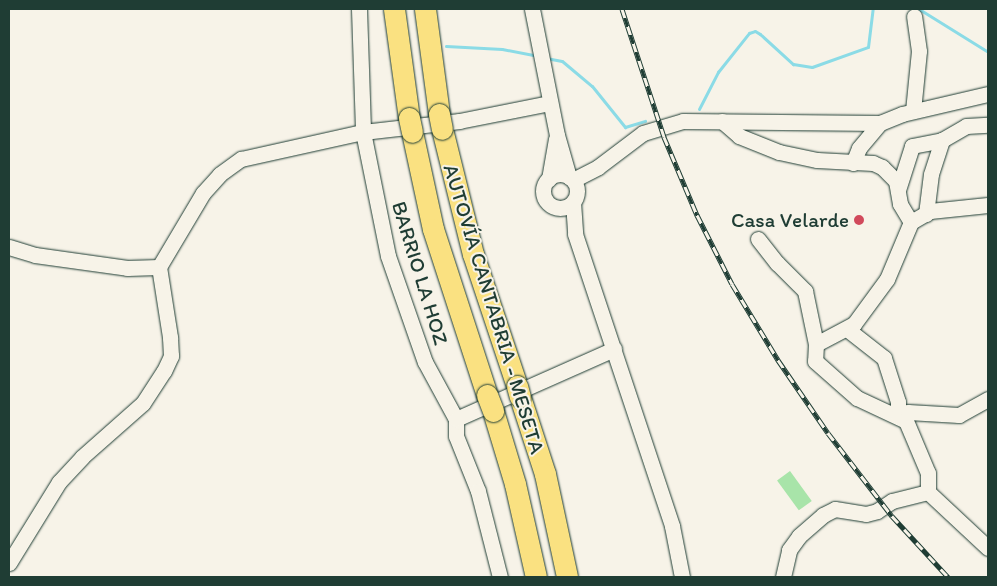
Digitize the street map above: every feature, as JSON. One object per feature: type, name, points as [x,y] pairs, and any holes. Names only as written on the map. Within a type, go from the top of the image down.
[{"type":"highway","name":"AUTOVÍA CANTABRIA - MESETA","points":[[394,9],[410,125],[433,229],[518,493],[536,577]]},
{"type":"highway","name":"AUTOVÍA CANTABRIA - MESETA","points":[[425,9],[440,122],[473,254],[547,483],[567,577]]},
{"type":"street","name":"BARRIO LA HOZ","points":[[359,9],[363,132],[372,187],[399,290],[425,362],[456,419],[456,436],[478,491],[500,577]]},
{"type":"street","points":[[532,9],[557,135],[573,188],[575,234],[672,526],[682,577]]},
{"type":"street","points":[[914,16],[919,51],[914,111]]},
{"type":"street","points":[[555,207],[566,207],[573,188],[644,133],[683,121],[880,123],[914,111],[988,94]]},
{"type":"street","points":[[9,563],[60,482],[82,457],[143,403],[164,371],[171,356],[170,337],[159,267],[203,193],[220,174],[241,159],[363,132],[459,120],[550,102]]},
{"type":"street","points":[[722,121],[739,136],[779,152],[817,160],[882,167],[896,181],[900,204],[911,222]]},
{"type":"street","points":[[853,163],[859,148],[880,123]]},
{"type":"street","points":[[898,190],[912,146],[942,140],[966,126],[988,125]]},
{"type":"street","points":[[557,135],[544,195],[575,234]]},
{"type":"street","points":[[926,214],[931,174],[942,140]]},
{"type":"street","points":[[549,179],[559,175],[573,188]]},
{"type":"street","points":[[816,344],[847,329],[887,279],[911,222],[926,214],[971,205],[988,205]]},
{"type":"street","points":[[758,239],[777,264],[805,291],[816,344],[815,361],[824,371],[857,398],[879,410],[898,415],[906,421],[922,453],[928,473],[928,492],[988,548]]},
{"type":"street","points":[[9,247],[35,255],[127,268],[159,267]]},
{"type":"street","points":[[847,329],[884,358],[898,402],[898,415]]},
{"type":"street","points":[[456,419],[614,349]]},
{"type":"street","points":[[898,415],[908,412],[958,415],[988,399]]},
{"type":"street","points":[[783,577],[789,550],[799,536],[823,515],[835,510],[866,514],[877,511],[892,501],[928,492]]},
{"type":"green space","points":[[790,471],[812,501],[799,510],[777,480]]},
{"type":"waterway","points":[[699,109],[718,72],[749,33],[755,31],[760,34],[793,64],[812,67],[868,47],[873,9]]},
{"type":"waterway","points":[[919,9],[988,52]]},
{"type":"waterway","points":[[446,46],[502,49],[538,56]]},
{"type":"waterway","points":[[546,58],[562,61],[592,86],[625,127],[645,121]]},
{"type":"railway","points":[[622,9],[664,137],[697,215],[732,284],[778,360],[828,433],[892,516],[948,577]]},
{"type":"place","name":"Casa Velarde","points":[[859,220]]}]
